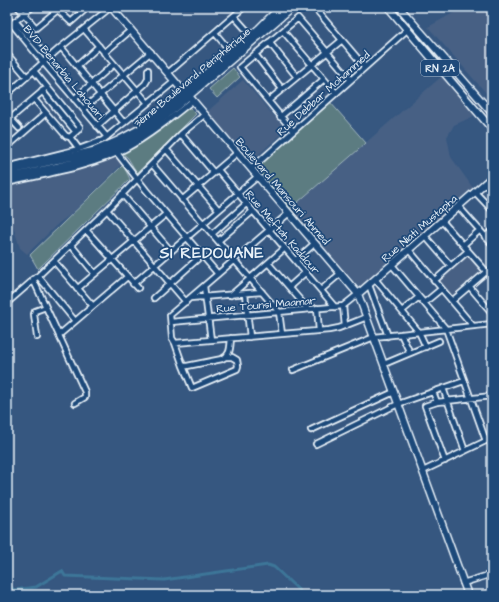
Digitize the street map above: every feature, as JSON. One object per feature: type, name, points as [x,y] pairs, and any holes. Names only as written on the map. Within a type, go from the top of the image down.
[{"type":"highway","name":"3ème Boulevard Périphérique","points":[[7,171],[85,154],[118,141],[140,129],[188,96],[231,52],[252,39],[281,7]]},
{"type":"highway","points":[[265,23],[285,7]]},
{"type":"highway","name":"3ème Boulevard Périphérique","points":[[7,178],[89,159],[132,141],[152,127],[252,39],[292,7]]},
{"type":"highway","points":[[252,39],[258,40],[297,7]]},
{"type":"main road","name":"Boulevard Mansouri Ahmed","points":[[111,7],[358,294],[468,595]]},
{"type":"main road","name":"RN 2A","points":[[388,7],[492,129]]},
{"type":"main road","name":"RN 2A","points":[[399,7],[492,113]]},
{"type":"main road","name":"Rue Niati Mustapha","points":[[358,294],[459,207],[492,176]]},
{"type":"street","points":[[18,7],[36,28],[60,8],[71,22],[88,7]]},
{"type":"street","points":[[32,7],[14,23],[48,58]]},
{"type":"street","points":[[7,94],[43,62],[111,7]]},
{"type":"street","points":[[168,73],[244,7]]},
{"type":"street","points":[[314,7],[365,67]]},
{"type":"street","points":[[234,16],[252,39]]},
{"type":"street","name":"BVD Benarbia Lahouari","points":[[7,18],[14,23],[43,62],[107,137]]},
{"type":"street","points":[[293,132],[240,67],[298,18],[351,80]]},
{"type":"street","points":[[84,29],[148,103]]},
{"type":"street","name":"Rue Debbar Mohammed","points":[[250,169],[408,29]]},
{"type":"street","points":[[104,53],[131,30]]},
{"type":"street","points":[[283,30],[336,93]]},
{"type":"street","points":[[215,33],[231,52]]},
{"type":"street","points":[[268,101],[342,40]]},
{"type":"street","points":[[269,42],[297,77]]},
{"type":"street","points":[[77,66],[99,46]]},
{"type":"street","points":[[61,47],[124,123]]},
{"type":"street","points":[[83,109],[151,52]]},
{"type":"street","points":[[7,54],[27,77]]},
{"type":"street","points":[[255,54],[282,90]]},
{"type":"street","points":[[74,99],[114,64]]},
{"type":"street","points":[[98,126],[145,84],[148,80],[148,70]]},
{"type":"street","points":[[34,71],[80,127],[70,138]]},
{"type":"street","points":[[280,116],[324,79]]},
{"type":"street","points":[[7,167],[94,145],[107,137],[175,81]]},
{"type":"street","points":[[19,128],[9,117],[47,88]]},
{"type":"street","points":[[42,91],[76,132]]},
{"type":"street","points":[[7,183],[85,164],[117,153],[147,136],[188,96]]},
{"type":"street","points":[[34,99],[79,149]]},
{"type":"street","points":[[7,147],[46,113]]},
{"type":"street","points":[[7,303],[71,245],[181,134],[204,115]]},
{"type":"street","name":"Rue Meftah Kaddour","points":[[181,134],[238,193],[336,306]]},
{"type":"street","points":[[166,149],[218,209]]},
{"type":"street","points":[[117,153],[166,214],[218,274]]},
{"type":"street","points":[[182,200],[237,153]]},
{"type":"street","points":[[152,164],[279,312],[282,334]]},
{"type":"street","points":[[133,284],[218,209],[257,177]]},
{"type":"street","points":[[475,192],[492,210]]},
{"type":"street","points":[[122,194],[171,251]]},
{"type":"street","points":[[212,234],[247,203]]},
{"type":"street","points":[[459,207],[492,244]]},
{"type":"street","points":[[107,210],[186,302]]},
{"type":"street","points":[[218,241],[254,211]]},
{"type":"street","points":[[183,366],[232,357],[237,360],[237,369],[192,388],[183,366],[175,344],[172,338],[170,316],[289,213]]},
{"type":"street","points":[[77,289],[166,214]]},
{"type":"street","points":[[442,221],[492,278]]},
{"type":"street","points":[[86,230],[138,288]]},
{"type":"street","points":[[463,245],[480,230]]},
{"type":"street","points":[[486,237],[492,231]]},
{"type":"street","points":[[425,236],[451,266]]},
{"type":"street","points":[[296,260],[315,243]]},
{"type":"street","points":[[71,245],[94,274]]},
{"type":"street","points":[[231,295],[286,248]]},
{"type":"street","points":[[409,250],[473,326]]},
{"type":"street","points":[[434,281],[468,251]]},
{"type":"street","points":[[154,298],[202,255]]},
{"type":"street","points":[[54,261],[93,306]]},
{"type":"street","points":[[268,263],[308,309]]},
{"type":"street","points":[[392,265],[446,328],[486,441]]},
{"type":"street","points":[[289,287],[306,272]]},
{"type":"street","points":[[452,301],[486,272]]},
{"type":"street","points":[[321,290],[341,273]]},
{"type":"street","points":[[38,276],[75,321]]},
{"type":"street","points":[[59,335],[128,277]]},
{"type":"street","points":[[375,279],[419,332],[426,346]]},
{"type":"street","points":[[34,280],[85,392],[85,397],[75,403]]},
{"type":"street","points":[[369,285],[388,336]]},
{"type":"street","points":[[204,286],[211,340]]},
{"type":"street","points":[[470,286],[492,313]]},
{"type":"street","points":[[424,303],[441,289]]},
{"type":"street","points":[[190,298],[262,292]]},
{"type":"street","points":[[245,294],[250,337]]},
{"type":"street","points":[[345,326],[343,306],[358,294]]},
{"type":"street","points":[[402,311],[419,297]]},
{"type":"street","name":"Rue Tounsi Maamar","points":[[171,322],[343,306]]},
{"type":"street","points":[[37,337],[34,314],[35,311],[46,307]]},
{"type":"street","points":[[318,308],[319,331]]},
{"type":"street","points":[[175,344],[319,331],[339,328],[366,317]]},
{"type":"street","points":[[293,370],[374,337],[492,324]]},
{"type":"street","points":[[401,334],[410,354]]},
{"type":"street","points":[[226,357],[230,352],[231,338]]},
{"type":"street","points":[[384,364],[439,341]]},
{"type":"street","points":[[316,444],[398,404],[464,381]]},
{"type":"street","points":[[443,388],[465,451]]},
{"type":"street","points":[[311,430],[394,392]]},
{"type":"street","points":[[433,392],[438,402]]},
{"type":"street","points":[[445,461],[425,406],[438,402],[492,396]]},
{"type":"street","points":[[423,472],[492,438]]},
{"type":"street","points":[[463,583],[492,574]]},
{"type":"shaded area","points":[[464,7],[492,7],[492,90],[486,93],[428,27]]},
{"type":"shaded area","points":[[442,76],[476,113],[472,117],[454,125],[447,137],[451,157],[473,188],[360,288],[290,209]]},
{"type":"shaded area","points":[[243,80],[286,130],[250,162],[208,111]]},
{"type":"shaded area","points":[[116,157],[123,163],[70,215],[59,223],[27,254],[20,248],[7,207],[7,185],[77,170]]},
{"type":"shaded area","points":[[468,254],[484,272],[452,299],[436,281]]},
{"type":"green space","points":[[233,68],[240,77],[217,98],[209,89]]},
{"type":"green space","points":[[330,102],[366,143],[290,209],[255,168]]},
{"type":"green space","points":[[188,106],[196,114],[137,173],[128,158],[122,153]]},
{"type":"green space","points":[[123,165],[130,179],[38,269],[30,255]]},
{"type":"waterway","points":[[7,583],[14,590],[36,587],[62,571],[65,576],[164,580],[268,565],[274,567],[304,595]]},
{"type":"tram line","points":[[394,7],[492,123]]},
{"type":"district","name":"SI REDOUANE","points":[[212,253]]}]
